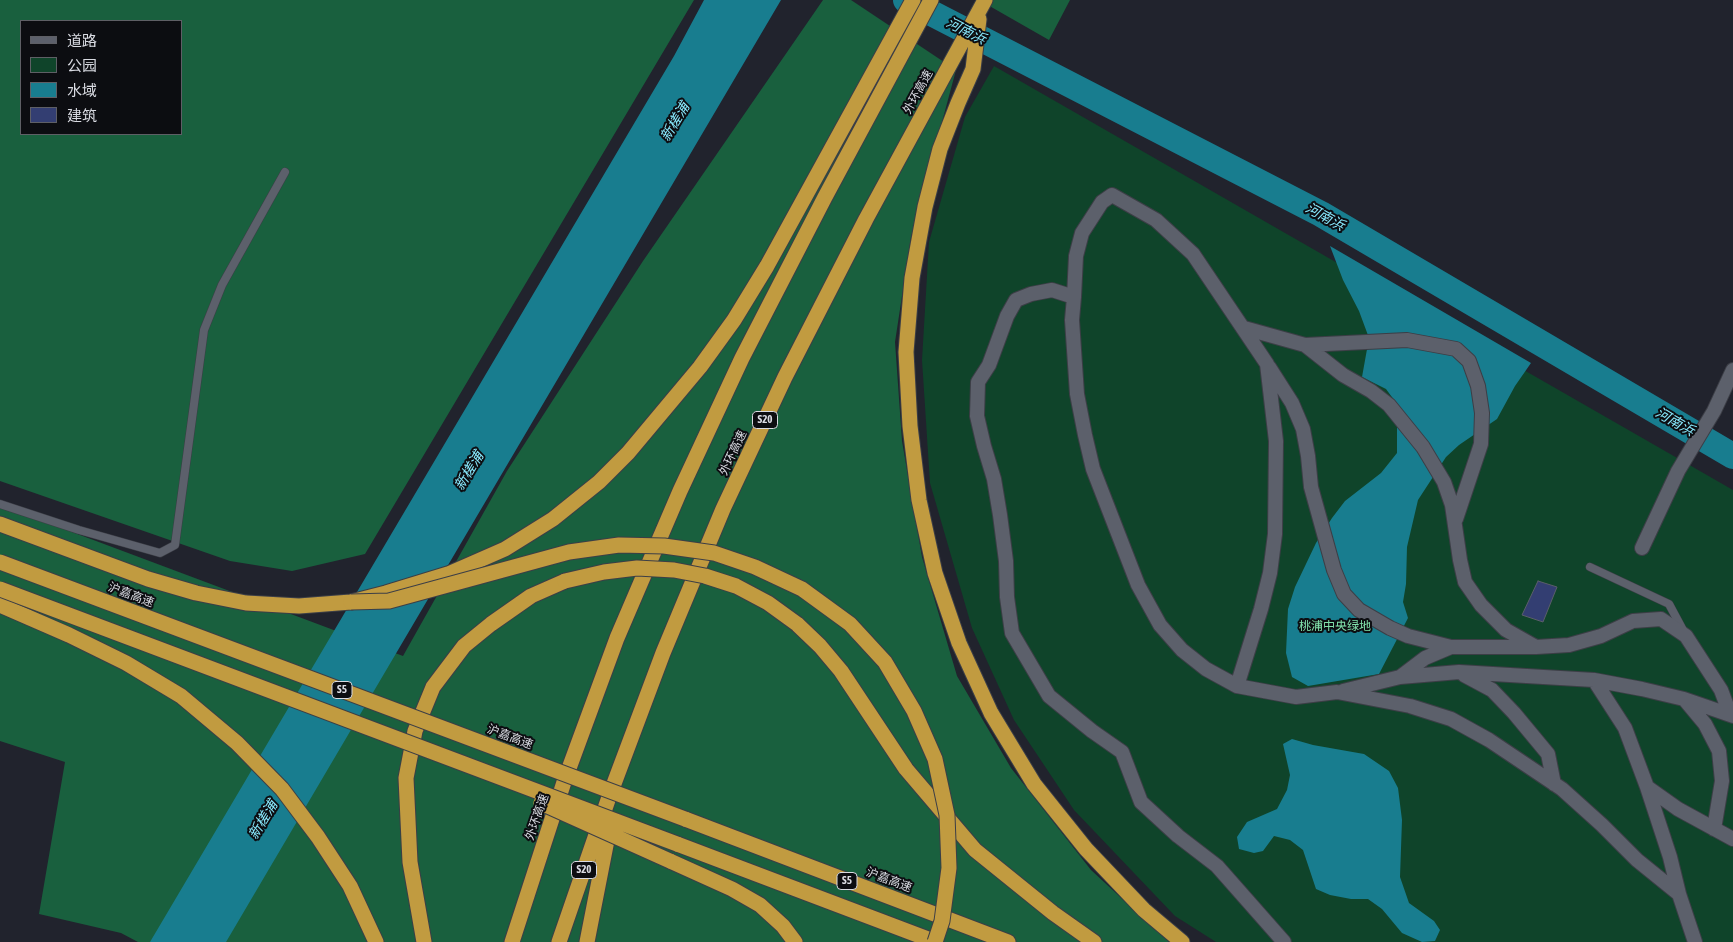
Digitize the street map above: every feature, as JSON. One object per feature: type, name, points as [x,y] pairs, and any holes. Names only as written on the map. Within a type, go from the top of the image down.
[{"type":"highway","points":[[351,602],[448,574],[505,549],[553,519],[599,482],[628,453],[700,368],[734,320],[767,266],[913,0]]},
{"type":"highway","name":"外环高速","points":[[512,942],[564,782],[614,647],[680,491],[751,341],[825,196],[931,0]]},
{"type":"highway","points":[[983,4],[973,69],[940,149],[925,207],[912,278],[906,352],[910,426],[919,500],[935,573],[959,643],[991,713],[1034,784],[1086,850],[1144,910],[1182,942]]},
{"type":"highway","name":"外环高速","points":[[559,942],[609,797],[663,653],[723,509],[785,377],[866,219],[983,4]]},
{"type":"highway","points":[[0,524],[148,579],[196,593],[246,603],[299,606],[389,601],[569,552],[619,545],[664,546],[714,553],[755,567],[802,590],[850,624],[885,662],[914,711],[935,759],[947,815],[949,868],[942,921],[936,942]]},
{"type":"highway","name":"沪嘉高速","points":[[0,562],[1008,942]]},
{"type":"highway","points":[[424,942],[410,862],[406,778],[415,731],[433,687],[464,646],[531,596],[565,581],[604,572],[637,568],[674,570],[705,576],[736,586],[768,603],[797,624],[820,646],[841,671],[906,768],[975,850],[1053,913],[1094,942]]},
{"type":"highway","name":"S5","points":[[0,590],[936,942]]},
{"type":"highway","points":[[0,605],[69,635],[126,663],[181,696],[237,743],[282,789],[318,836],[350,886],[376,942]]},
{"type":"highway","points":[[405,742],[732,889],[760,905],[783,926],[795,942]]},
{"type":"highway","points":[[587,942],[609,830],[609,797]]},
{"type":"street","points":[[1112,195],[1156,220],[1193,254],[1244,328],[1292,403],[1303,429],[1308,456],[1310,486],[1334,570],[1344,594],[1359,610],[1378,622],[1408,636],[1452,648],[1569,645],[1601,636],[1633,621],[1661,619],[1686,636],[1721,690],[1731,715],[1684,699],[1594,680],[1459,672],[1400,677],[1337,692],[1296,697],[1238,686],[1206,669],[1182,650],[1160,625],[1138,585],[1093,470],[1077,394],[1072,320],[1076,256],[1082,233],[1102,202],[1112,195]]},
{"type":"street","points":[[1074,297],[1052,290],[1031,294],[1016,300],[1007,316],[989,365],[978,382],[976,416],[994,479],[1000,515],[1012,633],[1049,696],[1122,752],[1141,802],[1178,836],[1217,866],[1284,942]]},
{"type":"street","points":[[1244,328],[1305,345],[1407,340],[1456,349],[1469,361],[1478,386],[1482,413],[1481,444],[1455,522]]},
{"type":"street","points":[[1305,345],[1343,375],[1371,391],[1389,405],[1423,447],[1444,482],[1452,505],[1465,582],[1481,605],[1506,630],[1536,647]]},
{"type":"street","points":[[1238,686],[1270,573],[1275,534],[1276,441],[1267,364]]},
{"type":"street","points":[[1642,548],[1678,470],[1714,411],[1733,370]]},
{"type":"street","points":[[1400,677],[1425,658],[1452,648]]},
{"type":"street","points":[[1459,672],[1492,690],[1514,712],[1548,754],[1554,784]]},
{"type":"street","points":[[1594,680],[1625,728],[1670,857],[1679,894],[1695,942]]},
{"type":"street","points":[[1337,692],[1410,706],[1451,719],[1489,740],[1554,784],[1602,825],[1637,860],[1679,894]]},
{"type":"street","points":[[1684,699],[1705,724],[1719,751],[1722,781],[1714,829]]},
{"type":"street","points":[[1647,787],[1678,809],[1733,839]]},
{"type":"lane","points":[[0,504],[79,530],[160,553],[175,545],[204,330],[222,285],[285,172]]},
{"type":"lane","points":[[1590,567],[1669,604],[1686,636]]},
{"type":"green space","points":[[0,0],[694,0],[365,554],[292,571],[230,561],[0,481]]},
{"type":"green space","points":[[823,0],[851,0],[956,70],[911,237],[895,342],[902,441],[922,557],[957,676],[1011,768],[1091,870],[1169,942],[138,942],[121,933],[39,914],[65,762],[0,741],[0,505],[403,656],[507,471],[643,261]]},
{"type":"green space","points":[[979,0],[1070,0],[1049,40]]},
{"type":"green space","name":"桃浦中央绿地","points":[[994,66],[1733,490],[1733,942],[1216,942],[1175,916],[1074,810],[1014,720],[972,628],[930,483],[922,360],[929,242],[965,117]]},
{"type":"water","name":"新槎浦","points":[[704,0],[781,0],[226,942],[150,942],[674,56]]},
{"type":"water","points":[[1330,246],[1531,363],[1515,386],[1497,419],[1459,445],[1446,457],[1418,500],[1407,547],[1406,584],[1403,602],[1408,618],[1379,674],[1308,686],[1292,677],[1286,653],[1288,609],[1295,587],[1316,543],[1332,518],[1345,501],[1381,473],[1397,453],[1397,404],[1386,389],[1362,377],[1369,338]]},
{"type":"water","points":[[1292,739],[1313,745],[1364,754],[1389,771],[1398,788],[1402,820],[1400,877],[1409,903],[1434,921],[1440,930],[1435,941],[1422,942],[1402,933],[1382,909],[1368,899],[1351,899],[1330,895],[1316,889],[1303,850],[1290,840],[1274,836],[1263,851],[1254,853],[1239,849],[1237,837],[1247,822],[1277,809],[1287,790],[1290,775],[1283,744]]},
{"type":"building","points":[[1538,581],[1557,587],[1543,622],[1522,615]]},
{"type":"waterway","name":"河南浜","points":[[906,0],[1321,214],[1733,456]]}]
